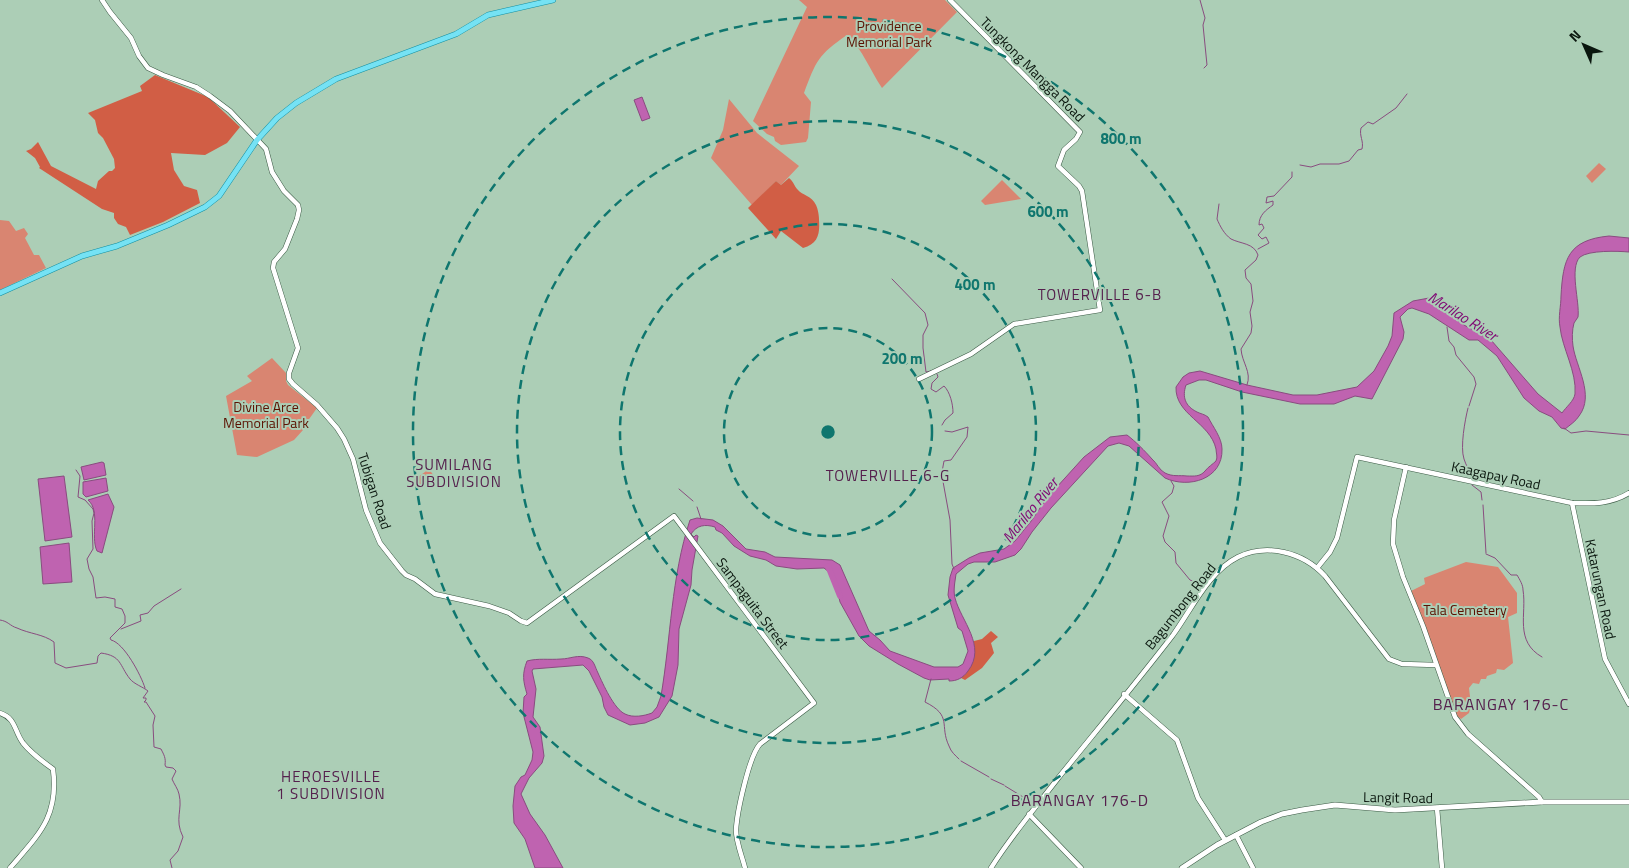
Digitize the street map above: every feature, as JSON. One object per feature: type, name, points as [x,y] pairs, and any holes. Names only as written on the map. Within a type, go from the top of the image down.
[{"type":"main road","points":[[0,293],[82,256],[131,240],[205,207],[219,196],[257,140],[277,118],[288,109],[343,76],[456,34],[488,15],[553,0]]},
{"type":"main road","name":"Langit Road","points":[[1182,868],[1225,840],[1261,822],[1282,814],[1326,806],[1335,805],[1395,810],[1542,802],[1629,802]]},
{"type":"street","points":[[102,0],[132,38],[139,56],[148,68],[196,87],[210,96],[230,111],[257,140]]},
{"type":"street","name":"Tungkong Mangga Road","points":[[919,378],[971,354],[1014,324],[1100,310],[1082,191],[1058,166],[1064,150],[1076,139],[1080,132],[950,0]]},
{"type":"street","name":"Tubigan Road","points":[[257,140],[266,150],[273,175],[284,191],[297,204],[299,210],[285,249],[274,262],[273,268],[298,348],[289,373],[289,379],[318,405],[337,428],[353,459],[366,510],[380,543],[406,576],[415,579],[436,594],[489,606],[509,613],[527,623],[674,516]]},
{"type":"street","name":"Kaagapay Road","points":[[1317,568],[1330,552],[1337,538],[1358,457],[1572,503],[1590,504],[1607,502],[1629,493]]},
{"type":"street","points":[[1406,467],[1394,520],[1393,544],[1403,577],[1423,626],[1455,717],[1460,725],[1539,796],[1542,802]]},
{"type":"street","name":"Katarungan Road","points":[[1572,503],[1605,659],[1629,704]]},
{"type":"street","name":"Sampaguita Street","points":[[674,516],[814,703],[760,744],[754,752],[748,768],[736,828],[745,868]]},
{"type":"street","name":"Bagumbong Road","points":[[991,868],[1030,814],[1173,635],[1205,589],[1224,567],[1252,552],[1271,550],[1292,554],[1317,568],[1327,578],[1389,659],[1402,664],[1436,665]]},
{"type":"street","points":[[1124,694],[1176,740],[1198,798],[1225,840]]},
{"type":"street","points":[[0,712],[14,723],[20,738],[26,746],[53,769],[55,789],[52,808],[43,827],[10,868]]},
{"type":"street","points":[[1437,808],[1442,868]]},
{"type":"street","points":[[1030,814],[1081,868]]},
{"type":"street","points":[[1236,835],[1253,868]]},
{"type":"green space","name":"Providence Memorial Park","points":[[799,0],[945,0],[957,12],[882,88],[853,41],[847,35],[837,42],[819,59],[804,93],[811,102],[806,142],[781,145],[775,141],[774,137],[767,134],[753,121],[807,7]]},
{"type":"green space","points":[[729,99],[757,133],[799,166],[781,185],[776,181],[752,205],[711,158],[723,130]]},
{"type":"green space","points":[[1599,163],[1606,169],[1592,183],[1586,176]]},
{"type":"green space","points":[[1002,180],[1021,199],[985,205],[981,201]]},
{"type":"green space","points":[[0,220],[9,221],[16,231],[24,228],[28,234],[25,238],[34,255],[39,255],[46,268],[0,290]]},
{"type":"green space","name":"Divine Arce Memorial Park","points":[[272,358],[286,373],[288,385],[317,408],[294,440],[257,457],[237,455],[226,396],[252,381],[247,376]]},
{"type":"green space","points":[[429,469],[434,476],[419,487],[414,480]]},
{"type":"green space","name":"Tala Cemetery","points":[[1466,562],[1498,567],[1517,593],[1517,613],[1508,617],[1513,663],[1504,670],[1497,669],[1496,673],[1487,676],[1486,679],[1481,679],[1479,684],[1473,683],[1469,688],[1471,705],[1469,713],[1461,719],[1456,715],[1411,591],[1425,584],[1424,578]]},
{"type":"shaded area","points":[[155,75],[208,97],[240,127],[227,143],[205,155],[171,153],[174,170],[184,186],[197,190],[200,203],[163,222],[130,235],[126,227],[118,224],[114,218],[114,213],[102,209],[39,168],[35,158],[26,151],[38,142],[51,166],[96,189],[98,181],[115,168],[114,159],[103,138],[98,133],[95,120],[88,113],[142,91],[140,86]]},
{"type":"shaded area","points":[[642,97],[650,118],[642,121],[634,100]]},
{"type":"shaded area","points":[[789,178],[800,192],[814,202],[818,212],[819,230],[817,238],[812,244],[803,248],[781,231],[776,239],[748,208],[776,181],[781,185]]},
{"type":"shaded area","points":[[1609,236],[1629,238],[1629,252],[1590,253],[1580,257],[1575,269],[1578,317],[1573,326],[1572,340],[1585,390],[1585,399],[1579,416],[1565,429],[1561,428],[1552,417],[1539,411],[1524,398],[1497,356],[1478,340],[1469,340],[1429,314],[1412,308],[1408,309],[1400,317],[1404,332],[1403,339],[1372,399],[1355,396],[1334,404],[1300,404],[1242,392],[1206,380],[1199,380],[1186,385],[1184,393],[1187,404],[1193,410],[1208,417],[1221,441],[1221,459],[1217,468],[1203,479],[1194,482],[1174,481],[1165,478],[1129,446],[1119,443],[1108,446],[1051,508],[1015,555],[995,562],[974,562],[968,564],[956,574],[955,598],[971,634],[975,652],[973,662],[968,671],[957,680],[930,680],[924,678],[869,646],[859,636],[840,602],[834,576],[824,568],[797,569],[776,566],[766,560],[750,556],[734,546],[715,527],[699,527],[691,534],[694,537],[698,536],[691,585],[679,629],[678,665],[672,696],[659,717],[645,723],[630,725],[608,715],[602,697],[589,671],[583,665],[533,669],[532,671],[536,689],[533,717],[540,727],[544,756],[542,763],[529,778],[521,794],[530,814],[545,835],[563,868],[535,868],[525,839],[514,823],[513,806],[515,786],[521,777],[525,775],[532,760],[533,752],[523,713],[524,697],[527,694],[524,670],[527,661],[577,657],[588,658],[593,662],[609,696],[621,711],[635,716],[652,713],[657,707],[661,696],[675,585],[690,520],[697,518],[713,520],[723,526],[746,549],[765,552],[775,557],[832,560],[840,565],[869,631],[890,651],[934,667],[958,667],[963,664],[968,651],[962,631],[958,628],[948,595],[953,568],[980,553],[1004,549],[1015,541],[1046,499],[1084,457],[1110,437],[1127,435],[1143,449],[1161,470],[1168,474],[1199,475],[1216,461],[1216,449],[1213,440],[1181,405],[1177,397],[1176,387],[1183,377],[1189,373],[1200,371],[1247,385],[1293,395],[1317,395],[1357,387],[1374,371],[1388,346],[1392,336],[1394,313],[1413,301],[1429,298],[1438,302],[1464,325],[1491,340],[1538,394],[1562,413],[1572,402],[1575,394],[1574,377],[1559,323],[1562,283],[1566,262],[1576,247],[1584,242]]},
{"type":"shaded area","points":[[104,463],[106,475],[84,480],[81,467]]},
{"type":"shaded area","points":[[64,476],[72,537],[45,541],[38,479]]},
{"type":"shaded area","points":[[106,478],[108,491],[86,497],[83,494],[83,482]]},
{"type":"shaded area","points":[[108,494],[114,507],[102,553],[97,551],[95,545],[94,510],[88,500]]},
{"type":"shaded area","points":[[69,543],[72,582],[43,584],[40,547]]},
{"type":"shaded area","points":[[991,631],[998,637],[991,643],[994,653],[982,668],[965,680],[961,678],[971,666],[974,641],[982,639]]},
{"type":"waterway","points":[[1200,0],[1205,18],[1203,25],[1207,65],[1204,68]]},
{"type":"waterway","points":[[1300,165],[1311,167],[1320,164],[1339,164],[1349,161],[1358,150],[1362,149],[1361,128],[1368,122],[1373,124],[1396,108],[1407,94]]},
{"type":"waterway","points":[[1258,249],[1269,243],[1266,237],[1262,239],[1258,235],[1264,228],[1262,224],[1259,225],[1259,221],[1265,211],[1273,205],[1273,201],[1266,203],[1267,197],[1274,196],[1292,177],[1292,172]]},
{"type":"waterway","points":[[1219,204],[1217,219],[1224,232],[1231,239],[1254,248],[1258,255],[1256,260],[1245,270],[1246,278],[1251,284],[1253,301],[1250,312],[1251,333],[1241,349],[1248,372],[1247,385]]},
{"type":"waterway","points":[[892,279],[925,313],[928,325],[923,335],[923,348],[926,372],[931,371]]},
{"type":"waterway","points":[[1447,327],[1449,341],[1454,347],[1456,355],[1474,377],[1476,384],[1469,406]]},
{"type":"waterway","points":[[937,374],[938,377],[932,383],[931,389],[936,392],[944,386],[952,402],[953,410],[953,413],[942,425]]},
{"type":"waterway","points":[[1468,408],[1464,426],[1463,454],[1471,477]]},
{"type":"waterway","points":[[942,472],[944,461],[951,460],[967,437],[968,427],[952,432],[945,431]]},
{"type":"waterway","points":[[1564,428],[1571,433],[1586,431],[1629,435]]},
{"type":"waterway","points":[[76,470],[80,476],[78,497],[85,500],[94,513],[92,521],[93,549],[87,559],[93,577],[96,598],[115,599],[115,607],[122,609],[125,623],[110,638],[126,653],[140,675],[145,688]]},
{"type":"waterway","points":[[942,476],[950,520],[952,564],[954,569]]},
{"type":"waterway","points":[[1171,481],[1174,486],[1172,493],[1162,502],[1169,516],[1163,536],[1165,542],[1175,552],[1176,563],[1190,580],[1197,583],[1197,591]]},
{"type":"waterway","points":[[1472,485],[1481,492],[1482,500]]},
{"type":"waterway","points":[[679,489],[693,501]]},
{"type":"waterway","points":[[1483,505],[1486,553]]},
{"type":"waterway","points":[[697,507],[701,519]]},
{"type":"waterway","points":[[1486,554],[1495,558],[1511,575],[1517,575],[1522,584],[1525,635],[1533,651],[1542,657]]},
{"type":"waterway","name":"Marilao River","points":[[828,566],[840,596]]},
{"type":"waterway","points":[[121,629],[141,621],[140,615],[148,613],[154,606],[181,589]]},
{"type":"waterway","points":[[0,620],[54,642],[55,663],[66,668],[97,663],[98,656],[101,653],[113,656],[132,681],[148,691],[143,698],[146,698],[144,702],[146,702],[155,716],[153,725],[154,747],[161,749],[166,767],[173,768],[176,771],[172,779],[180,800],[179,825],[183,837],[178,851],[170,860],[172,868]]},
{"type":"waterway","points":[[931,679],[925,702],[934,707],[942,717],[946,739],[952,752],[959,759]]},
{"type":"waterway","points":[[961,761],[989,777]]},
{"type":"waterway","points":[[991,779],[1004,785]]},
{"type":"waterway","points":[[1005,786],[1028,800]]},
{"type":"district","name":"TOWERVILLE 6-B","points":[[1100,294]]},
{"type":"district","name":"SUMILANG SUBDIVISION","points":[[454,472]]},
{"type":"district","name":"TOWERVILLE 6-G","points":[[888,475]]},
{"type":"district","name":"BARANGAY 176-C","points":[[1501,704]]},
{"type":"district","name":"HEROESVILLE 1 SUBDIVISION","points":[[331,784]]},
{"type":"district","name":"BARANGAY 176-D","points":[[1080,800]]}]
